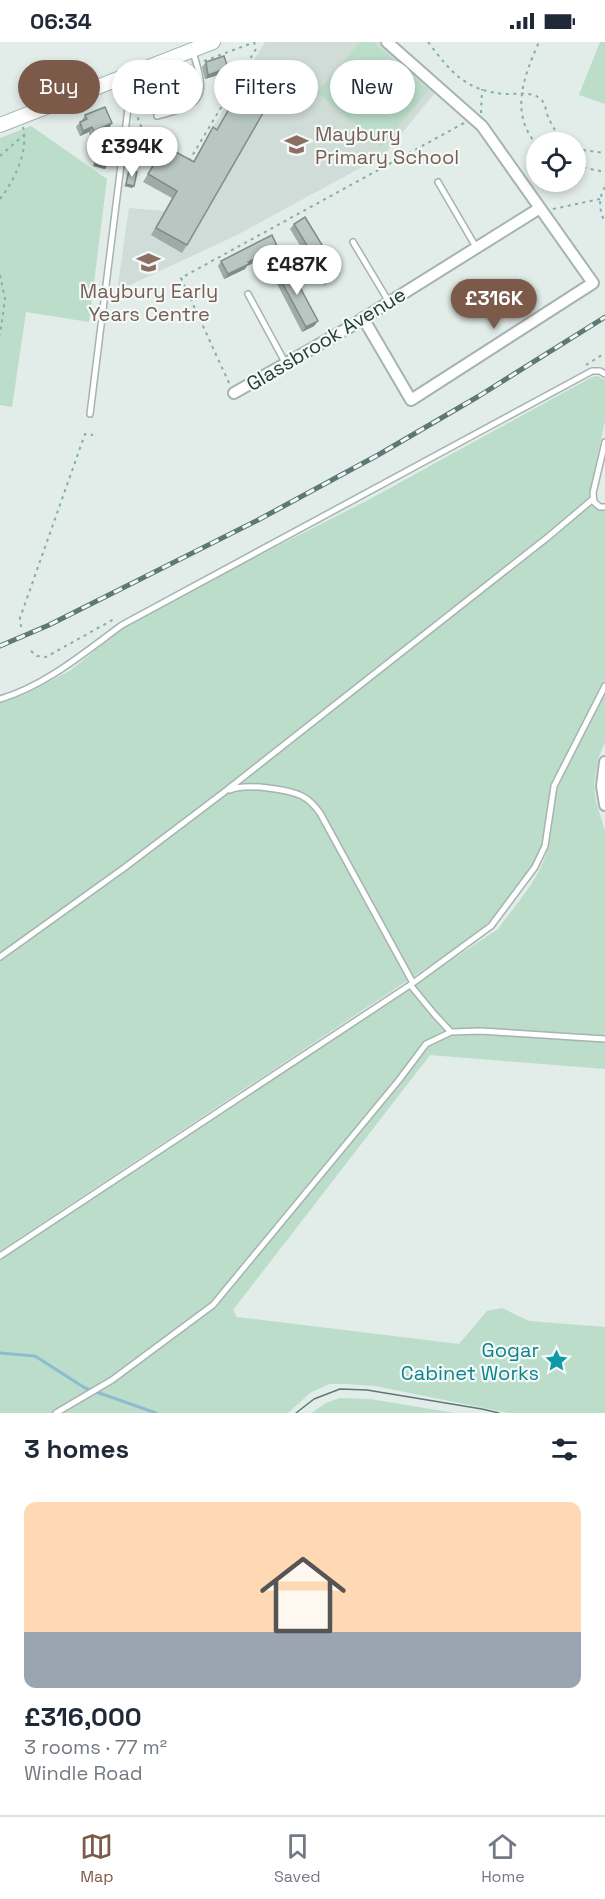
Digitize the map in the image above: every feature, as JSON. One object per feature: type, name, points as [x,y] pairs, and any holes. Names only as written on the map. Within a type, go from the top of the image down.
[{"type":"street","points":[[168,60],[213,42]]},
{"type":"street","points":[[363,318],[411,400],[593,283],[543,204],[482,126],[477,116],[387,42]]},
{"type":"street","points":[[0,125],[112,82]]},
{"type":"street","name":"Glassbrook Avenue","points":[[234,393],[363,318],[543,204]]},
{"type":"street","points":[[605,762],[602,786],[605,805]]},
{"type":"lane","points":[[157,116],[183,110],[200,94],[202,86],[193,50]]},
{"type":"lane","points":[[90,414],[127,114]]},
{"type":"lane","points":[[438,182],[476,247]]},
{"type":"lane","points":[[353,242],[389,302]]},
{"type":"lane","points":[[248,294],[286,364]]},
{"type":"lane","points":[[0,699],[59,670],[122,624],[586,375],[600,371],[605,374]]},
{"type":"lane","points":[[605,442],[593,493],[593,499],[600,507],[605,507]]},
{"type":"lane","points":[[0,957],[223,793],[531,551],[593,499]]},
{"type":"lane","points":[[0,1256],[413,985],[491,926],[535,867],[545,846],[554,786],[605,686]]},
{"type":"lane","points":[[223,793],[236,788],[253,786],[301,796],[311,802],[320,813],[413,985],[451,1032]]},
{"type":"lane","points":[[56,1413],[112,1380],[213,1305],[399,1080],[426,1044],[451,1032],[481,1031],[605,1039]]},
{"type":"path","points":[[192,163],[189,162],[256,48],[254,42]]},
{"type":"path","points":[[428,42],[452,72],[465,82],[501,93],[536,96],[544,102],[548,119],[556,132]]},
{"type":"path","points":[[529,132],[521,112],[520,95],[529,63],[539,42]]},
{"type":"path","points":[[234,393],[181,278],[477,116],[483,89]]},
{"type":"path","points":[[137,114],[151,147],[170,154]]},
{"type":"path","points":[[0,200],[17,171],[23,152],[25,134],[21,117]]},
{"type":"path","points":[[0,156],[25,134]]},
{"type":"path","points":[[586,150],[605,153]]},
{"type":"path","points":[[586,168],[605,172]]},
{"type":"path","points":[[605,187],[600,199],[600,210],[605,222]]},
{"type":"path","points":[[543,204],[554,210],[600,199]]},
{"type":"path","points":[[0,275],[4,299],[0,335]]},
{"type":"path","points":[[21,627],[20,618],[85,434],[93,435]]},
{"type":"shaded area","name":"Maybury Primary School","points":[[265,42],[383,42],[404,60],[330,60],[330,114],[415,114],[415,69],[438,89],[384,155],[237,235],[117,291],[129,208],[164,211],[221,114],[318,114],[318,60],[254,60]]},
{"type":"green space","points":[[360,42],[373,42],[394,60],[345,60]]},
{"type":"green space","points":[[600,42],[605,42],[605,104],[579,95]]},
{"type":"green space","points":[[330,77],[330,103],[318,91]]},
{"type":"green space","points":[[415,78],[429,90],[415,107]]},
{"type":"green space","points":[[343,114],[409,114],[381,147]]},
{"type":"green space","points":[[31,126],[107,179],[89,322],[26,312],[12,407],[0,405],[0,138]]},
{"type":"green space","points":[[598,376],[605,380],[605,421],[588,501],[592,506],[605,510],[605,680],[552,784],[541,848],[532,867],[505,906],[487,924],[455,949],[0,1251],[0,702],[26,694],[71,670],[134,619],[370,499],[592,377]]},
{"type":"green space","points":[[605,692],[605,742],[598,759],[594,785],[596,802],[605,831],[605,1069],[430,1055],[233,1310],[237,1317],[459,1344],[487,1311],[502,1308],[529,1321],[605,1327],[605,1413],[509,1413],[375,1386],[329,1384],[310,1393],[288,1413],[0,1413],[0,1260],[498,929],[532,882],[543,862],[561,778]]},
{"type":"green space","points":[[340,1398],[370,1399],[455,1413],[311,1413],[326,1403]]},
{"type":"building","points":[[224,56],[225,60],[214,60],[214,73],[208,75],[206,62]]},
{"type":"building","points":[[105,107],[112,123],[94,131],[92,127],[83,131],[80,122],[87,119],[85,115],[100,114],[100,109]]},
{"type":"building","points":[[226,114],[262,114],[187,245],[156,228],[177,191],[148,174],[165,146],[194,162],[213,127],[217,130]]},
{"type":"building","points":[[100,146],[111,148],[108,164],[97,162]]},
{"type":"building","points":[[129,170],[137,172],[134,186],[126,184]]},
{"type":"building","points":[[305,217],[339,273],[328,280],[294,224]]},
{"type":"building","points":[[272,235],[278,248],[228,274],[221,261]]},
{"type":"building","points":[[288,265],[318,321],[306,327],[276,271]]},
{"type":"waterway","points":[[0,1353],[35,1356],[85,1388],[156,1413]]},
{"type":"tram line","points":[[296,1413],[314,1399],[340,1389],[367,1390],[499,1413]]},
{"type":"railway","points":[[0,646],[49,625],[258,520],[378,455],[479,396],[605,317]]},
{"type":"place","name":"Maybury Primary School","points":[[297,145]]},
{"type":"place","name":"Maybury Early Years Centre","points":[[149,263]]},
{"type":"place","name":"Gogar Cabinet Works","points":[[557,1361]]}]
